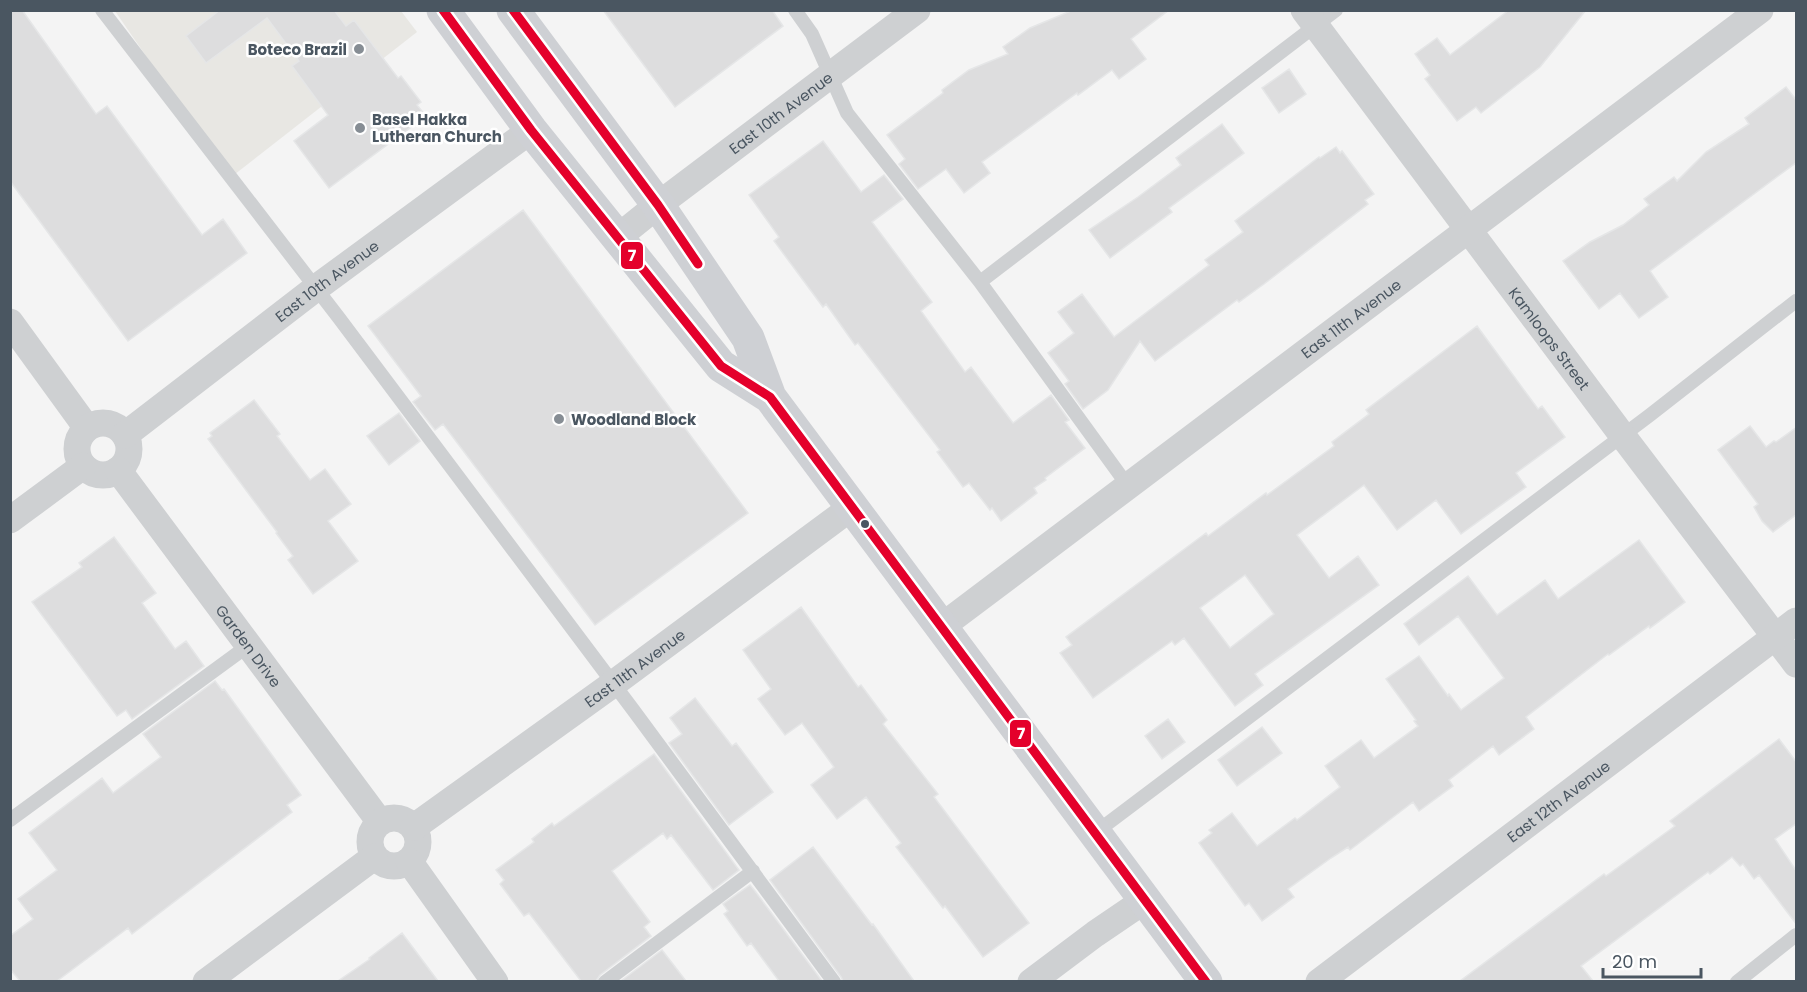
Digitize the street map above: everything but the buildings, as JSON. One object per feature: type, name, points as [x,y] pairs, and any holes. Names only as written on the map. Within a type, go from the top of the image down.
[{"type":"main road","points":[[443,10],[531,130],[721,366],[770,397]]},
{"type":"main road","points":[[513,10],[658,205],[748,338],[770,397],[1206,981]]},
{"type":"street","name":"East 10th Avenue","points":[[616,238],[917,10]]},
{"type":"street","name":"East 11th Avenue","points":[[941,627],[1760,10]]},
{"type":"street","name":"Kamloops Street","points":[[1318,16],[1468,229],[1622,435],[1786,629],[1797,664]]},
{"type":"street","name":"East 10th Avenue","points":[[125,435],[316,288],[531,130]]},
{"type":"street","points":[[10,322],[87,428]]},
{"type":"street","points":[[95,424],[112,424],[125,435],[129,442],[128,458],[118,470],[104,475],[96,474],[83,466],[76,450],[81,434],[87,428],[95,424]]},
{"type":"street","points":[[10,520],[83,466]]},
{"type":"street","name":"Garden Drive","points":[[118,470],[380,822]]},
{"type":"street","name":"East 11th Avenue","points":[[414,827],[613,684],[852,507]]},
{"type":"street","name":"East 12th Avenue","points":[[1319,981],[1786,629]]},
{"type":"street","points":[[395,818],[409,822],[414,827],[418,842],[414,856],[409,861],[402,866],[387,866],[374,857],[370,850],[370,834],[380,822],[395,818]]},
{"type":"street","points":[[206,981],[374,857]]},
{"type":"street","points":[[409,861],[495,981]]},
{"type":"street","points":[[1031,981],[1145,900]]},
{"type":"lane","points":[[102,10],[316,288],[834,981]]},
{"type":"lane","points":[[795,10],[813,34],[847,113],[980,282],[1128,486]]},
{"type":"lane","points":[[980,282],[1318,16]]},
{"type":"lane","points":[[1095,833],[1797,301]]},
{"type":"lane","points":[[10,820],[249,645]]},
{"type":"lane","points":[[605,981],[753,871]]},
{"type":"lane","points":[[1737,981],[1797,935]]},
{"type":"shaded area","points":[[115,11],[401,11],[417,32],[230,178]]},
{"type":"transit line","name":"7","points":[[443,10],[531,130],[721,366],[770,397],[1206,982]]},
{"type":"transit line","name":"7","points":[[513,10],[658,205],[698,264]]},
{"type":"place","name":"Boteco Brazil","points":[[359,49]]},
{"type":"place","name":"Basel Hakka Lutheran Church","points":[[360,128]]},
{"type":"place","name":"Woodland Block","points":[[559,419]]}]
